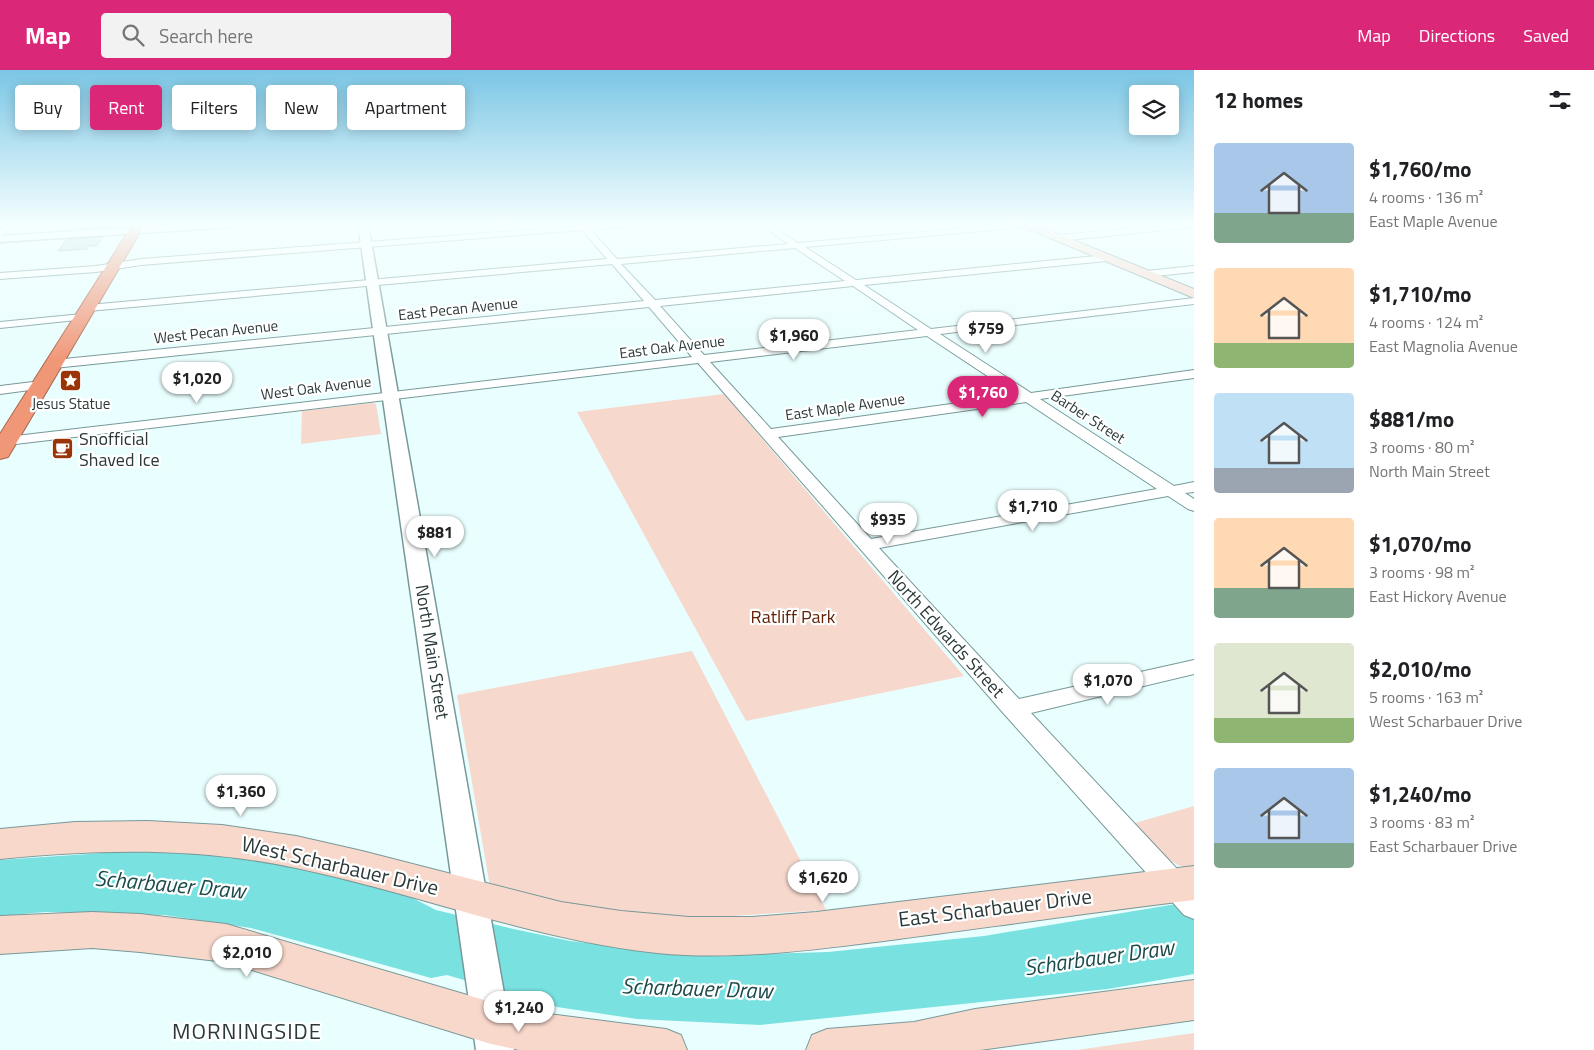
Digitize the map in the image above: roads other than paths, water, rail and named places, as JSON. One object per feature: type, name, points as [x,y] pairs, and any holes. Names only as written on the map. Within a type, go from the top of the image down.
[{"type":"highway","points":[[4,446],[111,270]]},
{"type":"main road","points":[[1135,270],[1194,294]]},
{"type":"main road","name":"West Scharbauer Drive","points":[[0,844],[76,836],[114,835],[154,835],[225,840],[296,852],[366,868],[471,897]]},
{"type":"main road","name":"East Scharbauer Drive","points":[[471,897],[563,920],[602,927],[661,934],[707,936],[838,928],[1188,891]]},
{"type":"main road","points":[[0,935],[92,930],[140,933],[226,943],[493,1037],[541,1034],[666,1050]]},
{"type":"main road","points":[[827,1050],[914,1043],[976,1030],[1194,1000]]},
{"type":"street","points":[[0,276],[71,270]]},
{"type":"street","name":"North Main Street","points":[[371,270],[493,1037]]},
{"type":"street","points":[[0,325],[85,313],[373,283],[527,270]]},
{"type":"street","name":"North Edwards Street","points":[[623,270],[1013,709],[1188,891]]},
{"type":"street","name":"Barber Street","points":[[833,270],[1194,506]]},
{"type":"street","name":"East Pecan Avenue","points":[[380,332],[993,270]]},
{"type":"street","points":[[1146,274],[1187,270]]},
{"type":"street","name":"East Oak Avenue","points":[[391,395],[1194,301]]},
{"type":"street","name":"West Pecan Avenue","points":[[54,364],[380,332]]},
{"type":"street","name":"East Maple Avenue","points":[[767,434],[1194,374]]},
{"type":"street","points":[[0,390],[41,385]]},
{"type":"street","name":"West Oak Avenue","points":[[4,446],[391,395]]},
{"type":"street","points":[[867,546],[1194,488]]},
{"type":"street","points":[[1013,709],[1194,667]]},
{"type":"water","name":"Scharbauer Draw","points":[[133,851],[221,855],[313,867],[393,888],[436,910],[505,927],[570,941],[700,956],[828,952],[984,936],[1194,901],[1194,974],[1108,989],[760,1025],[637,1019],[557,1007],[447,975],[431,978],[251,928],[165,915],[45,912],[0,916],[0,860]]},
{"type":"place","name":"Jesus Statue","points":[[71,381]]},
{"type":"place","name":"Snofficial Shaved Ice","points":[[63,449]]},
{"type":"district","name":"MORNINGSIDE","points":[[247,1031]]},
{"type":"park label","name":"Ratliff Park","points":[[793,617]]}]
